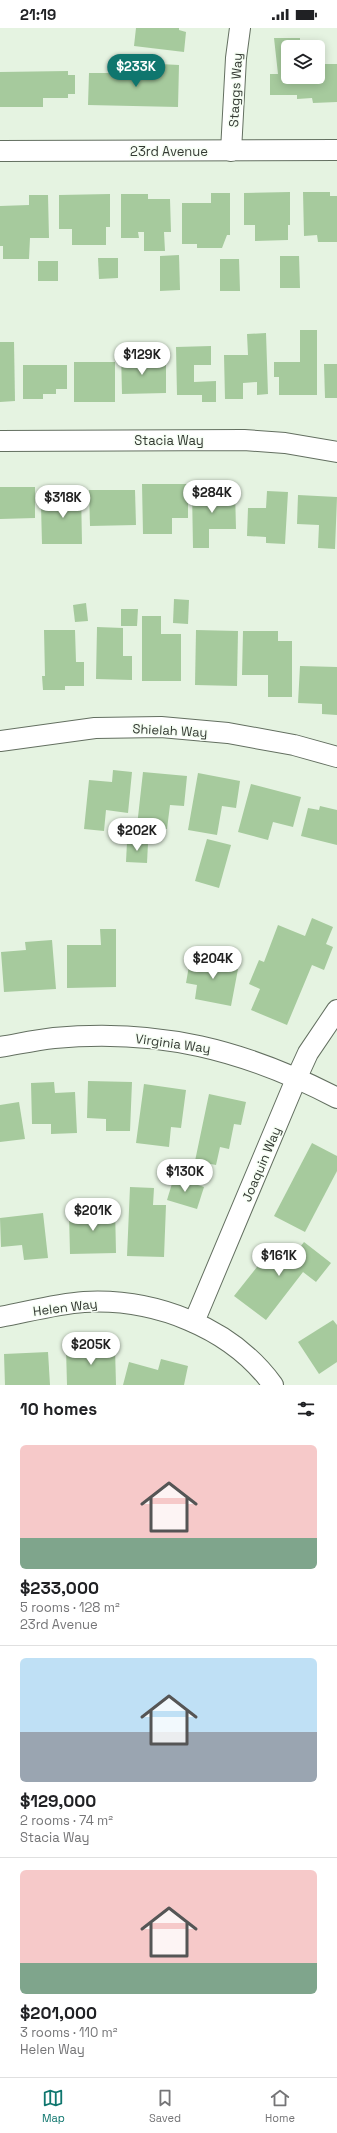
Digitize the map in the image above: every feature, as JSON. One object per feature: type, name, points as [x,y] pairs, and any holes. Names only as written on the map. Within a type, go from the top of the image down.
[{"type":"street","name":"Staggs Way","points":[[231,151],[236,58],[240,28]]},
{"type":"street","name":"23rd Avenue","points":[[0,151],[337,150]]},
{"type":"street","name":"Stacia Way","points":[[0,442],[244,440],[285,443],[337,452]]},
{"type":"street","name":"Shielah Way","points":[[0,741],[96,728],[161,727],[228,733],[294,745],[337,757]]},
{"type":"street","name":"Joaquin Way","points":[[194,1322],[297,1077],[308,1054],[337,1010]]},
{"type":"street","name":"Virginia Way","points":[[0,1047],[53,1038],[104,1036],[154,1038],[204,1046],[252,1059],[297,1077],[337,1098]]},
{"type":"street","name":"Helen Way","points":[[0,1317],[83,1302],[117,1302],[155,1308],[194,1322],[221,1337],[248,1358],[273,1385]]},
{"type":"building","points":[[136,28],[179,28],[179,30],[186,32],[184,52],[134,46]]},
{"type":"building","points":[[274,38],[300,38],[300,40],[281,40],[281,84],[325,84],[325,64],[337,64],[337,102],[313,103],[312,98],[297,99],[297,95],[270,95],[270,74],[278,74]]},
{"type":"building","points":[[160,64],[179,65],[178,107],[88,105],[89,73],[160,73]]},
{"type":"building","points":[[68,71],[68,75],[75,75],[75,94],[68,94],[68,98],[43,98],[43,107],[0,107],[0,72]]},
{"type":"building","points":[[290,192],[290,225],[288,225],[288,240],[255,241],[255,225],[244,225],[244,193]]},
{"type":"building","points":[[303,192],[330,192],[330,196],[337,196],[337,242],[318,242],[317,235],[304,236]]},
{"type":"building","points":[[211,193],[230,193],[230,235],[227,235],[222,248],[197,248],[197,244],[182,244],[182,203],[211,203]]},
{"type":"building","points":[[110,194],[110,227],[106,227],[106,245],[72,245],[72,229],[59,229],[59,195]]},
{"type":"building","points":[[121,194],[148,194],[148,199],[170,199],[171,232],[164,232],[165,251],[144,251],[144,232],[138,232],[139,238],[121,238]]},
{"type":"building","points":[[29,195],[48,195],[49,238],[30,238],[29,259],[3,259],[3,246],[0,246],[0,206],[29,205]]},
{"type":"building","points":[[179,255],[180,290],[160,291],[160,256]]},
{"type":"building","points":[[280,256],[299,256],[300,288],[280,288]]},
{"type":"building","points":[[98,258],[118,258],[118,278],[99,279]]},
{"type":"building","points":[[220,259],[239,259],[240,291],[220,291]]},
{"type":"building","points":[[38,261],[58,261],[58,281],[38,281]]},
{"type":"building","points":[[300,330],[317,330],[317,395],[279,395],[279,377],[274,377],[274,362],[300,362]]},
{"type":"building","points":[[266,333],[268,394],[257,395],[257,382],[243,383],[243,399],[225,399],[224,355],[248,355],[247,334]]},
{"type":"building","points":[[0,342],[14,342],[15,401],[0,402]]},
{"type":"building","points":[[211,346],[211,365],[194,365],[194,382],[216,381],[216,402],[202,402],[202,395],[177,395],[176,347]]},
{"type":"building","points":[[121,352],[136,352],[137,365],[166,365],[166,393],[122,394]]},
{"type":"building","points":[[74,362],[115,362],[115,402],[74,402]]},
{"type":"building","points":[[324,364],[337,364],[337,398],[325,398]]},
{"type":"building","points":[[23,365],[67,365],[67,389],[56,389],[56,394],[43,394],[43,399],[23,399]]},
{"type":"building","points":[[142,484],[188,484],[188,518],[172,518],[172,534],[143,534]]},
{"type":"building","points":[[0,487],[35,487],[35,518],[0,519]]},
{"type":"building","points":[[52,490],[81,490],[82,544],[42,544],[41,505],[52,505]]},
{"type":"building","points":[[89,490],[135,490],[136,525],[90,526]]},
{"type":"building","points":[[192,490],[235,490],[236,529],[209,529],[209,548],[193,548]]},
{"type":"building","points":[[267,491],[288,492],[285,544],[266,543],[266,537],[247,536],[248,508],[266,508]]},
{"type":"building","points":[[298,495],[337,497],[335,549],[318,548],[319,525],[297,524]]},
{"type":"building","points":[[174,599],[189,600],[188,624],[173,623]]},
{"type":"building","points":[[86,603],[88,621],[75,622],[73,605]]},
{"type":"building","points":[[121,609],[138,609],[137,626],[121,626]]},
{"type":"building","points":[[142,616],[161,616],[161,634],[181,634],[181,681],[142,681]]},
{"type":"building","points":[[97,627],[123,628],[123,656],[132,656],[132,680],[96,679]]},
{"type":"building","points":[[44,630],[75,630],[76,662],[84,662],[84,686],[65,686],[65,690],[43,690],[42,676],[45,676]]},
{"type":"building","points":[[196,630],[238,631],[237,686],[195,685]]},
{"type":"building","points":[[243,631],[278,631],[278,641],[292,641],[292,697],[268,697],[268,675],[242,675]]},
{"type":"building","points":[[300,666],[337,667],[337,715],[322,714],[322,704],[298,703]]},
{"type":"building","points":[[113,770],[132,772],[128,813],[106,810],[104,831],[84,829],[89,780],[112,782]]},
{"type":"building","points":[[143,772],[187,776],[184,806],[170,805],[167,829],[137,826]]},
{"type":"building","points":[[198,773],[240,781],[236,808],[222,806],[217,835],[188,830]]},
{"type":"building","points":[[251,784],[301,797],[293,827],[273,822],[268,840],[238,832]]},
{"type":"building","points":[[320,806],[337,810],[337,845],[301,836],[308,808],[319,810]]},
{"type":"building","points":[[207,839],[231,845],[219,888],[195,881]]},
{"type":"building","points":[[127,842],[148,843],[147,863],[126,862]]},
{"type":"building","points":[[312,918],[333,927],[326,944],[333,947],[324,970],[312,965],[287,1025],[251,1010],[260,989],[249,984],[259,960],[264,962],[278,925],[305,936]]},
{"type":"building","points":[[100,929],[116,929],[116,987],[67,988],[67,945],[101,945]]},
{"type":"building","points":[[52,940],[56,989],[4,992],[1,952],[26,950],[25,942]]},
{"type":"building","points":[[210,950],[221,952],[218,966],[238,969],[231,1006],[195,999],[197,985],[186,983],[190,960],[208,963]]},
{"type":"building","points":[[88,1081],[132,1082],[130,1131],[106,1131],[106,1119],[87,1118]]},
{"type":"building","points":[[54,1082],[55,1093],[75,1092],[77,1133],[51,1134],[51,1124],[32,1124],[31,1083]]},
{"type":"building","points":[[144,1084],[186,1090],[181,1128],[171,1127],[169,1147],[136,1143]]},
{"type":"building","points":[[209,1094],[246,1102],[241,1125],[234,1124],[229,1149],[220,1147],[216,1165],[195,1161]]},
{"type":"building","points":[[19,1102],[25,1139],[0,1142],[0,1105]]},
{"type":"building","points":[[312,1143],[337,1156],[337,1171],[305,1232],[274,1216]]},
{"type":"building","points":[[174,1177],[204,1187],[197,1209],[167,1200]]},
{"type":"building","points":[[130,1187],[154,1188],[153,1205],[166,1205],[164,1257],[127,1256]]},
{"type":"building","points":[[115,1206],[116,1253],[70,1254],[69,1214],[93,1214],[93,1207]]},
{"type":"building","points":[[43,1213],[48,1258],[24,1260],[22,1245],[1,1247],[0,1218]]},
{"type":"building","points":[[304,1242],[331,1263],[316,1282],[303,1272],[266,1320],[234,1296],[276,1243],[293,1256]]},
{"type":"building","points":[[333,1320],[337,1325],[337,1362],[319,1374],[298,1342]]},
{"type":"building","points":[[66,1348],[115,1348],[116,1385],[67,1385]]},
{"type":"building","points":[[48,1352],[50,1385],[5,1385],[4,1354]]},
{"type":"building","points":[[161,1359],[188,1366],[184,1385],[123,1385],[129,1362],[158,1370]]}]
